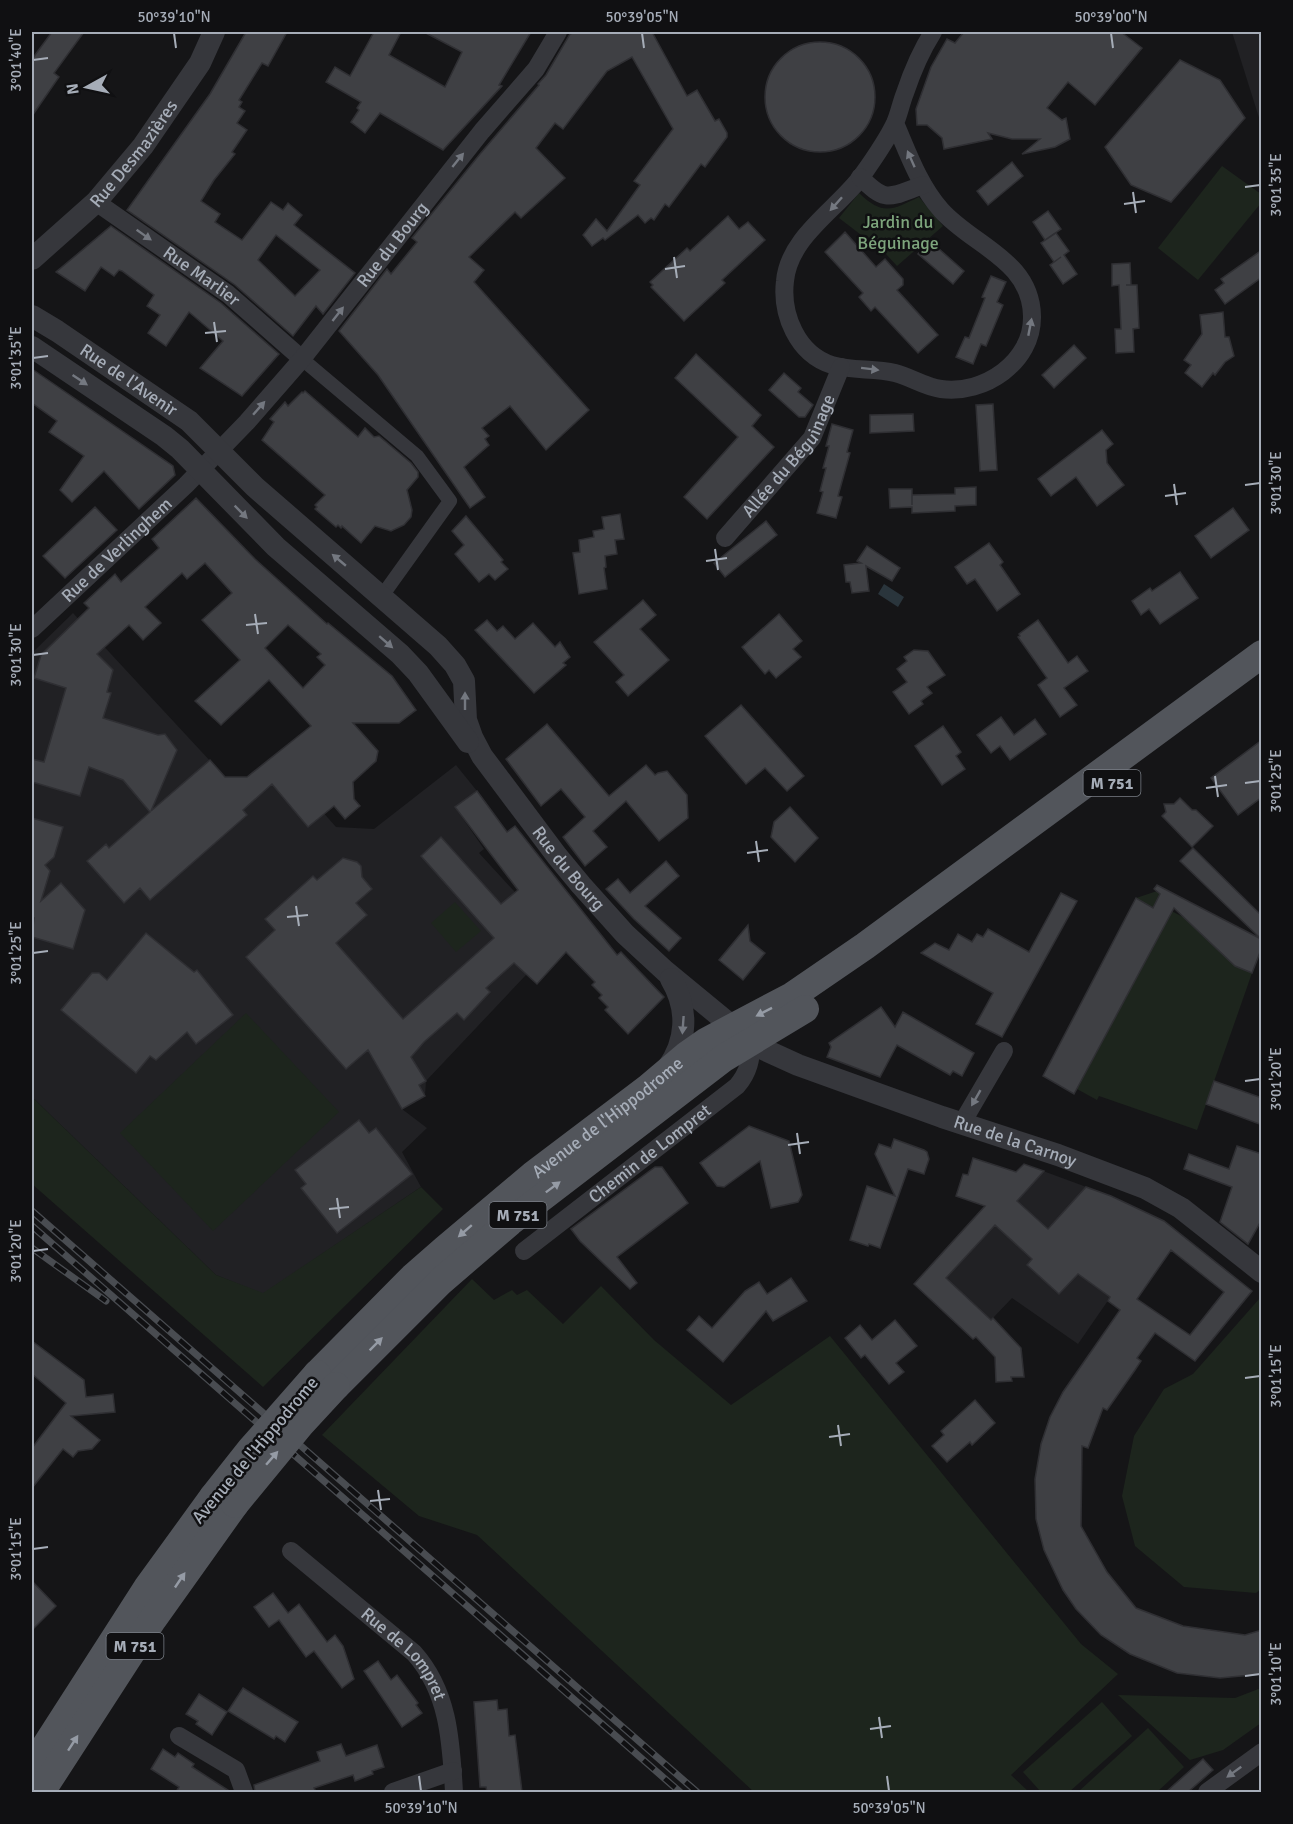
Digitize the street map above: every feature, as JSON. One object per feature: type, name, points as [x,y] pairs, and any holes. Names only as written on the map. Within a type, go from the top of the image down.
[{"type":"main road","name":"Avenue de l'Hippodrome","points":[[326,1380],[489,1238],[718,1063],[742,1034],[792,996],[856,953],[1262,654]]},
{"type":"main road","name":"Avenue de l'Hippodrome","points":[[32,1767],[147,1588],[224,1501],[267,1464],[326,1380],[413,1277],[533,1175],[636,1099],[687,1055],[814,1003],[1262,673]]},
{"type":"main road","name":"Avenue de l'Hippodrome","points":[[41,1792],[153,1619],[224,1501]]},
{"type":"street","name":"Rue Desmazières","points":[[32,258],[96,202],[143,146],[200,63],[214,32]]},
{"type":"street","name":"Rue du Bourg","points":[[558,32],[536,69],[453,166],[302,359],[247,422],[200,470],[276,547],[400,654],[418,673],[459,730],[482,756],[581,885],[625,934],[665,971],[742,1034]]},
{"type":"street","name":"Allée du Béguinage","points":[[895,123],[923,184],[942,210],[954,222],[999,255],[1019,275],[1026,289],[1032,316],[1028,340],[1021,353],[1003,373],[981,384],[961,389],[931,387],[896,373],[830,364],[809,351],[793,331],[785,309],[784,281],[793,252],[860,177],[895,123],[909,81],[925,44],[933,32]]},
{"type":"street","points":[[860,177],[876,194],[884,196],[923,184]]},
{"type":"street","name":"Rue Marlier","points":[[96,202],[228,294],[302,359]]},
{"type":"street","name":"Rue de l'Avenir","points":[[32,316],[52,327],[183,416],[219,451]]},
{"type":"street","name":"Rue de l'Avenir","points":[[32,347],[164,436],[200,470]]},
{"type":"street","points":[[302,359],[417,456],[450,501],[382,596]]},
{"type":"street","name":"Allée du Béguinage","points":[[724,538],[812,438],[842,367]]},
{"type":"street","name":"Rue du Bourg","points":[[219,451],[275,505],[438,646],[455,665],[464,681],[465,712],[469,729],[482,756]]},
{"type":"street","name":"Rue de Verlinghem","points":[[32,629],[200,470]]},
{"type":"street","name":"Rue du Bourg","points":[[660,1078],[678,1051],[684,1021],[684,1012],[677,991],[665,971]]},
{"type":"street","name":"Rue de la Carnoy","points":[[742,1034],[763,1049],[798,1065],[1058,1155],[1153,1192],[1181,1208],[1262,1272]]},
{"type":"street","name":"Chemin de Lompret","points":[[524,1251],[737,1086],[751,1062],[742,1034]]},
{"type":"street","points":[[962,1123],[1004,1051]]},
{"type":"street","name":"Rue de Lompret","points":[[291,1551],[422,1662],[436,1685],[446,1713],[454,1792]]},
{"type":"street","points":[[179,1736],[236,1770],[244,1792]]},
{"type":"street","points":[[1207,1792],[1262,1752]]},
{"type":"street","points":[[393,1792],[453,1771]]},
{"type":"shaded area","points":[[1232,32],[1261,32],[1261,124]]},
{"type":"shaded area","points":[[884,584],[904,597],[898,607],[878,594]]},
{"type":"shaded area","points":[[73,613],[225,777],[246,777],[256,788],[284,768],[336,827],[374,829],[456,765],[477,791],[455,807],[484,849],[479,853],[559,940],[426,1081],[425,1096],[402,1109],[427,1128],[402,1152],[421,1187],[263,1294],[216,1275],[32,1097],[32,653]]},
{"type":"shaded area","points":[[1024,1164],[1111,1196],[1163,1221],[1078,1344],[1012,1298],[973,1339],[914,1284]]},
{"type":"green space","points":[[1222,166],[1261,194],[1261,203],[1198,280],[1158,248]]},
{"type":"green space","name":"Jardin du Béguinage","points":[[859,193],[881,208],[894,208],[919,197],[943,226],[897,266],[886,254],[839,218]]},
{"type":"green space","points":[[1163,889],[1156,903],[1185,918],[1235,966],[1252,973],[1197,1130],[1099,1096],[1097,1100],[1077,1089],[1169,917],[1136,898]]},
{"type":"green space","points":[[455,902],[481,931],[456,952],[431,923]]},
{"type":"green space","points":[[246,1013],[339,1112],[213,1231],[120,1133]]},
{"type":"green space","points":[[32,1097],[216,1275],[263,1293],[421,1187],[443,1209],[263,1387],[32,1184]]},
{"type":"green space","points":[[472,1279],[494,1300],[512,1290],[517,1295],[527,1290],[563,1324],[601,1286],[654,1340],[731,1405],[830,1336],[1081,1644],[1118,1674],[1011,1775],[1029,1792],[754,1792],[477,1535],[419,1516],[322,1435]]},
{"type":"green space","points":[[1260,1298],[1261,1589],[1256,1593],[1184,1587],[1135,1546],[1122,1496],[1134,1436],[1164,1389],[1193,1374]]},
{"type":"green space","points":[[1261,1688],[1261,1723],[1223,1750],[1190,1760],[1118,1695],[1235,1698]]},
{"type":"green space","points":[[1102,1702],[1132,1736],[1069,1792],[1041,1792],[1023,1772]]},
{"type":"green space","points":[[1148,1728],[1184,1767],[1157,1792],[1078,1792]]},
{"type":"building","points":[[52,32],[84,32],[54,73],[59,77],[32,116],[32,59]]},
{"type":"building","points":[[246,32],[287,32],[268,66],[262,63],[239,100],[242,102],[239,107],[245,111],[237,123],[247,130],[232,152],[235,154],[201,201],[220,214],[215,222],[242,240],[271,202],[283,210],[288,203],[302,215],[294,225],[355,273],[323,314],[316,306],[293,336],[235,285],[127,210],[210,94]],"holes":[[[276,235],[320,270],[295,296],[258,260]]]},
{"type":"building","points":[[374,32],[401,32],[389,55],[445,87],[462,52],[424,32],[531,32],[499,85],[502,86],[443,150],[380,113],[365,133],[351,122],[361,102],[326,82],[335,67],[350,76]]},
{"type":"building","points":[[575,32],[652,32],[687,96],[697,90],[715,121],[719,119],[727,137],[705,167],[701,164],[669,207],[665,204],[654,220],[651,218],[645,223],[638,215],[605,240],[603,238],[592,246],[583,235],[596,219],[607,231],[640,185],[634,181],[673,129],[632,57],[607,71],[563,129],[555,123],[536,148],[565,178],[521,218],[515,212],[469,257],[484,270],[474,282],[589,410],[546,450],[510,406],[482,428],[489,436],[485,439],[489,445],[464,467],[485,497],[470,508],[378,375],[339,331],[387,269],[391,274],[417,242],[412,238],[539,85],[570,34]]},
{"type":"building","points":[[964,32],[1121,32],[1142,48],[1095,105],[1068,82],[1047,108],[1062,120],[1066,118],[1070,139],[1055,147],[1022,154],[1040,139],[1012,139],[988,133],[992,139],[944,149],[942,138],[927,125],[917,125],[916,109],[931,67],[947,39],[955,43]]},
{"type":"building","points":[[820,42],[841,47],[859,58],[870,76],[875,97],[870,118],[859,136],[841,147],[820,152],[799,147],[781,136],[770,118],[765,97],[770,76],[781,58],[799,47]]},
{"type":"building","points":[[1180,60],[1220,80],[1245,118],[1171,202],[1131,185],[1105,147]]},
{"type":"building","points":[[1012,162],[1023,176],[988,205],[977,191]]},
{"type":"building","points":[[1048,211],[1061,229],[1045,240],[1033,222]]},
{"type":"building","points":[[728,216],[739,229],[748,222],[765,240],[722,280],[725,283],[684,321],[651,287],[653,285],[650,282],[687,248],[690,251]]},
{"type":"building","points":[[111,226],[221,303],[279,354],[242,396],[200,368],[223,341],[189,312],[166,346],[148,333],[160,315],[147,306],[154,295],[122,271],[119,270],[114,276],[101,267],[85,291],[56,272]]},
{"type":"building","points":[[845,232],[876,267],[885,259],[903,279],[903,285],[897,290],[938,335],[918,353],[875,307],[871,311],[859,297],[863,293],[825,252]]},
{"type":"building","points":[[1056,233],[1069,251],[1064,255],[1077,274],[1063,284],[1050,265],[1061,257],[1054,262],[1041,243]]},
{"type":"building","points":[[930,241],[964,271],[953,284],[918,254]]},
{"type":"building","points":[[1262,250],[1262,277],[1225,304],[1215,290],[1224,283],[1221,279]]},
{"type":"building","points":[[1130,263],[1131,285],[1137,285],[1139,328],[1133,329],[1134,352],[1116,353],[1115,329],[1121,329],[1119,285],[1112,286],[1112,264]]},
{"type":"building","points":[[991,276],[1006,282],[997,302],[1003,305],[986,346],[981,344],[973,364],[956,357],[965,337],[969,338]]},
{"type":"building","points":[[1223,312],[1225,337],[1229,337],[1234,356],[1225,362],[1215,375],[1213,373],[1202,387],[1185,373],[1191,365],[1184,360],[1202,334],[1200,315]]},
{"type":"building","points":[[1074,345],[1086,358],[1054,388],[1042,375]]},
{"type":"building","points":[[696,354],[761,415],[752,426],[774,447],[707,519],[684,497],[738,437],[675,378]]},
{"type":"building","points":[[32,369],[173,466],[175,475],[139,509],[104,471],[72,502],[60,490],[84,456],[49,432],[57,421],[32,403]]},
{"type":"building","points":[[784,373],[801,388],[798,392],[813,405],[805,417],[799,417],[769,390]]},
{"type":"building","points":[[305,391],[358,437],[365,428],[374,437],[379,436],[411,463],[418,472],[418,477],[407,490],[412,510],[411,517],[404,525],[391,531],[375,526],[361,543],[342,526],[341,528],[338,525],[336,527],[315,509],[317,507],[315,505],[325,495],[262,440],[274,422],[270,419],[285,402],[288,406]]},
{"type":"building","points":[[993,404],[997,470],[980,471],[976,405]]},
{"type":"building","points":[[913,414],[914,431],[870,433],[870,415]]},
{"type":"building","points":[[832,424],[853,430],[847,452],[850,453],[838,496],[842,497],[836,518],[817,513],[823,492],[820,491],[826,468],[823,468]]},
{"type":"building","points":[[1102,430],[1113,444],[1106,450],[1107,463],[1124,485],[1097,506],[1076,477],[1051,496],[1038,479]]},
{"type":"building","points":[[976,487],[976,505],[955,506],[955,511],[912,513],[912,507],[890,508],[889,489],[912,489],[912,495],[955,494],[955,488]]},
{"type":"building","points":[[196,498],[255,559],[327,624],[392,676],[416,710],[399,723],[353,723],[378,751],[376,761],[353,782],[354,799],[360,806],[345,819],[334,806],[308,827],[272,784],[243,810],[247,815],[150,900],[140,888],[124,903],[87,861],[106,844],[109,848],[150,812],[123,780],[89,767],[80,796],[32,782],[32,759],[44,762],[66,688],[34,678],[41,655],[89,608],[84,603],[115,574],[121,582],[159,548],[152,539]],"holes":[[[205,563],[232,593],[202,620],[240,660],[195,701],[221,725],[269,680],[311,726],[247,777],[225,777],[210,760],[151,811],[177,750],[165,734],[158,735],[103,718],[111,693],[107,692],[113,670],[97,654],[129,625],[143,640],[161,623],[145,607],[182,573],[187,579]],[[288,625],[321,654],[317,657],[325,665],[303,688],[265,648]]]},
{"type":"building","points":[[95,507],[117,530],[65,578],[43,556]]},
{"type":"building","points":[[1233,508],[1249,530],[1211,558],[1195,536]]},
{"type":"building","points":[[620,514],[624,539],[615,540],[617,554],[605,556],[607,589],[579,594],[573,553],[580,552],[579,540],[594,537],[593,531],[604,529],[602,517]]},
{"type":"building","points":[[466,516],[508,569],[495,580],[489,574],[479,582],[455,554],[464,545],[452,531]]},
{"type":"building","points":[[766,521],[777,535],[725,577],[714,563]]},
{"type":"building","points":[[989,543],[1003,562],[1000,565],[1020,594],[997,611],[975,579],[967,584],[955,567]]},
{"type":"building","points":[[867,546],[900,568],[892,581],[866,566],[869,591],[852,593],[850,582],[846,582],[844,565],[861,563],[857,561]]},
{"type":"building","points":[[1180,572],[1198,598],[1160,624],[1149,609],[1141,615],[1132,601],[1150,588],[1152,591]]},
{"type":"building","points":[[643,600],[656,615],[640,629],[669,660],[628,696],[616,682],[624,675],[594,642]]},
{"type":"building","points":[[779,614],[802,641],[793,649],[801,657],[776,678],[769,670],[765,674],[742,647]]},
{"type":"building","points":[[487,620],[497,631],[503,626],[515,639],[533,623],[555,647],[560,642],[570,657],[563,663],[566,665],[534,693],[475,630]]},
{"type":"building","points":[[1038,620],[1068,663],[1077,656],[1088,671],[1064,688],[1077,705],[1060,717],[1038,685],[1047,678],[1018,637]]},
{"type":"building","points":[[914,650],[928,651],[945,675],[927,687],[932,693],[921,701],[923,704],[909,714],[893,692],[907,682],[897,669],[907,661],[904,657]]},
{"type":"building","points":[[741,705],[804,776],[787,791],[765,768],[746,784],[705,736]]},
{"type":"building","points":[[1001,717],[1014,735],[1035,719],[1046,734],[1010,760],[1000,746],[991,753],[977,735]]},
{"type":"building","points":[[547,724],[609,796],[646,765],[655,775],[667,771],[687,795],[688,818],[659,841],[626,801],[593,831],[607,847],[585,866],[563,837],[585,817],[561,789],[541,806],[506,759]]},
{"type":"building","points":[[943,726],[961,752],[956,756],[965,769],[942,785],[915,746]]},
{"type":"building","points":[[1262,740],[1262,797],[1238,815],[1211,778]]},
{"type":"building","points":[[477,791],[507,832],[515,826],[617,955],[621,952],[664,997],[628,1034],[605,1010],[608,1007],[599,998],[602,995],[592,985],[595,982],[566,952],[537,984],[514,963],[486,988],[490,992],[464,1020],[457,1013],[424,1042],[411,1057],[426,1081],[419,1085],[425,1096],[402,1109],[368,1050],[346,1069],[246,957],[275,930],[265,919],[313,876],[317,880],[343,858],[357,862],[361,866],[362,877],[372,889],[356,903],[367,915],[336,943],[403,1019],[494,938],[421,856],[441,837],[501,904],[518,890],[455,807]]},
{"type":"building","points":[[1180,798],[1213,826],[1192,847],[1162,816],[1166,812],[1164,804],[1174,804]]},
{"type":"building","points":[[790,807],[818,838],[795,862],[771,837],[774,822]]},
{"type":"building","points":[[32,818],[63,827],[54,857],[45,865],[50,871],[41,901],[61,883],[85,910],[73,949],[32,937],[34,918],[32,918]]},
{"type":"building","points":[[1193,848],[1262,916],[1262,947],[1252,973],[1235,966],[1174,908],[1074,1094],[1043,1076],[1136,898],[1153,908],[1160,894],[1154,889],[1157,885],[1261,939],[1180,861]]},
{"type":"building","points":[[666,861],[679,876],[645,906],[681,938],[669,951],[606,889],[618,879],[630,893]]},
{"type":"building","points":[[1061,893],[1077,901],[1002,1037],[976,1024],[993,993],[921,953],[935,943],[949,950],[958,934],[972,942],[977,934],[983,937],[988,929],[1029,952]]},
{"type":"building","points":[[748,925],[750,941],[765,953],[743,980],[719,960]]},
{"type":"building","points":[[146,933],[194,972],[197,970],[233,1015],[196,1044],[187,1032],[156,1060],[150,1056],[136,1073],[61,1010],[92,973],[99,973],[107,980]]},
{"type":"building","points":[[881,1007],[895,1027],[903,1012],[974,1053],[962,1076],[953,1071],[950,1075],[897,1045],[880,1077],[827,1057],[831,1047],[829,1043]]},
{"type":"building","points":[[1214,1081],[1262,1098],[1262,1125],[1206,1104]]},
{"type":"building","points":[[359,1120],[369,1133],[376,1128],[412,1174],[337,1233],[301,1188],[306,1184],[295,1170]]},
{"type":"building","points":[[749,1126],[789,1141],[802,1195],[798,1202],[771,1208],[760,1161],[724,1187],[717,1186],[700,1163]]},
{"type":"building","points":[[894,1139],[927,1152],[929,1159],[924,1174],[908,1169],[880,1248],[850,1240],[867,1186],[895,1196],[875,1154],[879,1144],[891,1148]]},
{"type":"building","points":[[1237,1146],[1262,1154],[1262,1219],[1248,1244],[1220,1222],[1232,1187],[1184,1169],[1189,1154],[1229,1169]]},
{"type":"building","points":[[973,1158],[1016,1172],[1024,1164],[1044,1171],[1017,1201],[1048,1229],[1086,1187],[1111,1196],[1164,1221],[1252,1291],[1195,1361],[1155,1333],[1137,1358],[1141,1361],[1135,1370],[1107,1410],[1103,1408],[1088,1448],[1082,1446],[1081,1526],[1107,1572],[1136,1608],[1183,1626],[1245,1635],[1262,1630],[1262,1674],[1220,1678],[1177,1673],[1130,1654],[1101,1635],[1076,1609],[1063,1590],[1044,1550],[1036,1519],[1035,1479],[1041,1444],[1050,1417],[1063,1392],[1120,1310],[1108,1301],[1110,1297],[1078,1274],[1059,1294],[1027,1265],[1032,1259],[995,1225],[946,1278],[991,1320],[993,1318],[1021,1348],[1024,1377],[1011,1377],[1012,1381],[996,1382],[995,1357],[976,1337],[973,1339],[914,1284],[985,1206],[956,1196],[963,1174],[968,1175]],"holes":[[[1171,1250],[1224,1292],[1190,1335],[1137,1299]]]},
{"type":"building","points":[[655,1167],[662,1167],[688,1203],[617,1257],[637,1283],[630,1289],[580,1241],[571,1229]]},
{"type":"building","points":[[791,1278],[807,1301],[773,1321],[766,1311],[723,1362],[687,1330],[699,1316],[712,1328],[745,1291],[759,1282],[767,1294]]},
{"type":"building","points":[[895,1320],[917,1346],[896,1363],[904,1372],[889,1384],[865,1355],[861,1358],[845,1338],[860,1325],[872,1340]]},
{"type":"building","points":[[32,1341],[84,1380],[86,1397],[113,1394],[115,1412],[71,1416],[100,1440],[92,1449],[78,1451],[73,1457],[63,1449],[32,1488],[32,1448],[66,1403],[32,1374]]},
{"type":"building","points":[[975,1400],[995,1423],[972,1445],[970,1442],[947,1462],[932,1446],[944,1435],[941,1431]]},
{"type":"building","points":[[32,1581],[56,1606],[32,1630]]},
{"type":"building","points":[[273,1593],[288,1613],[299,1604],[327,1642],[335,1635],[343,1646],[354,1679],[342,1688],[314,1651],[306,1657],[279,1620],[269,1627],[254,1607]]},
{"type":"building","points":[[378,1661],[391,1680],[397,1675],[418,1703],[416,1705],[422,1713],[402,1727],[364,1671]]},
{"type":"building","points":[[243,1688],[298,1722],[285,1742],[276,1736],[274,1739],[228,1711]]},
{"type":"building","points":[[199,1694],[227,1712],[212,1735],[196,1724],[198,1721],[186,1714]]},
{"type":"building","points":[[497,1700],[498,1710],[507,1709],[509,1736],[515,1735],[522,1792],[487,1792],[486,1787],[480,1787],[474,1702]]},
{"type":"building","points":[[341,1744],[346,1756],[377,1745],[384,1767],[355,1781],[353,1775],[314,1788],[316,1792],[255,1792],[254,1785],[320,1761],[317,1752]]},
{"type":"building","points":[[163,1749],[175,1757],[178,1753],[194,1764],[192,1767],[231,1792],[176,1792],[179,1787],[151,1769]]},
{"type":"building","points":[[1203,1759],[1213,1770],[1188,1792],[1166,1792]]},
{"type":"railway","points":[[32,1211],[697,1792]]},
{"type":"railway","points":[[32,1226],[680,1792]]},
{"type":"railway","points":[[32,1248],[106,1301]]}]
